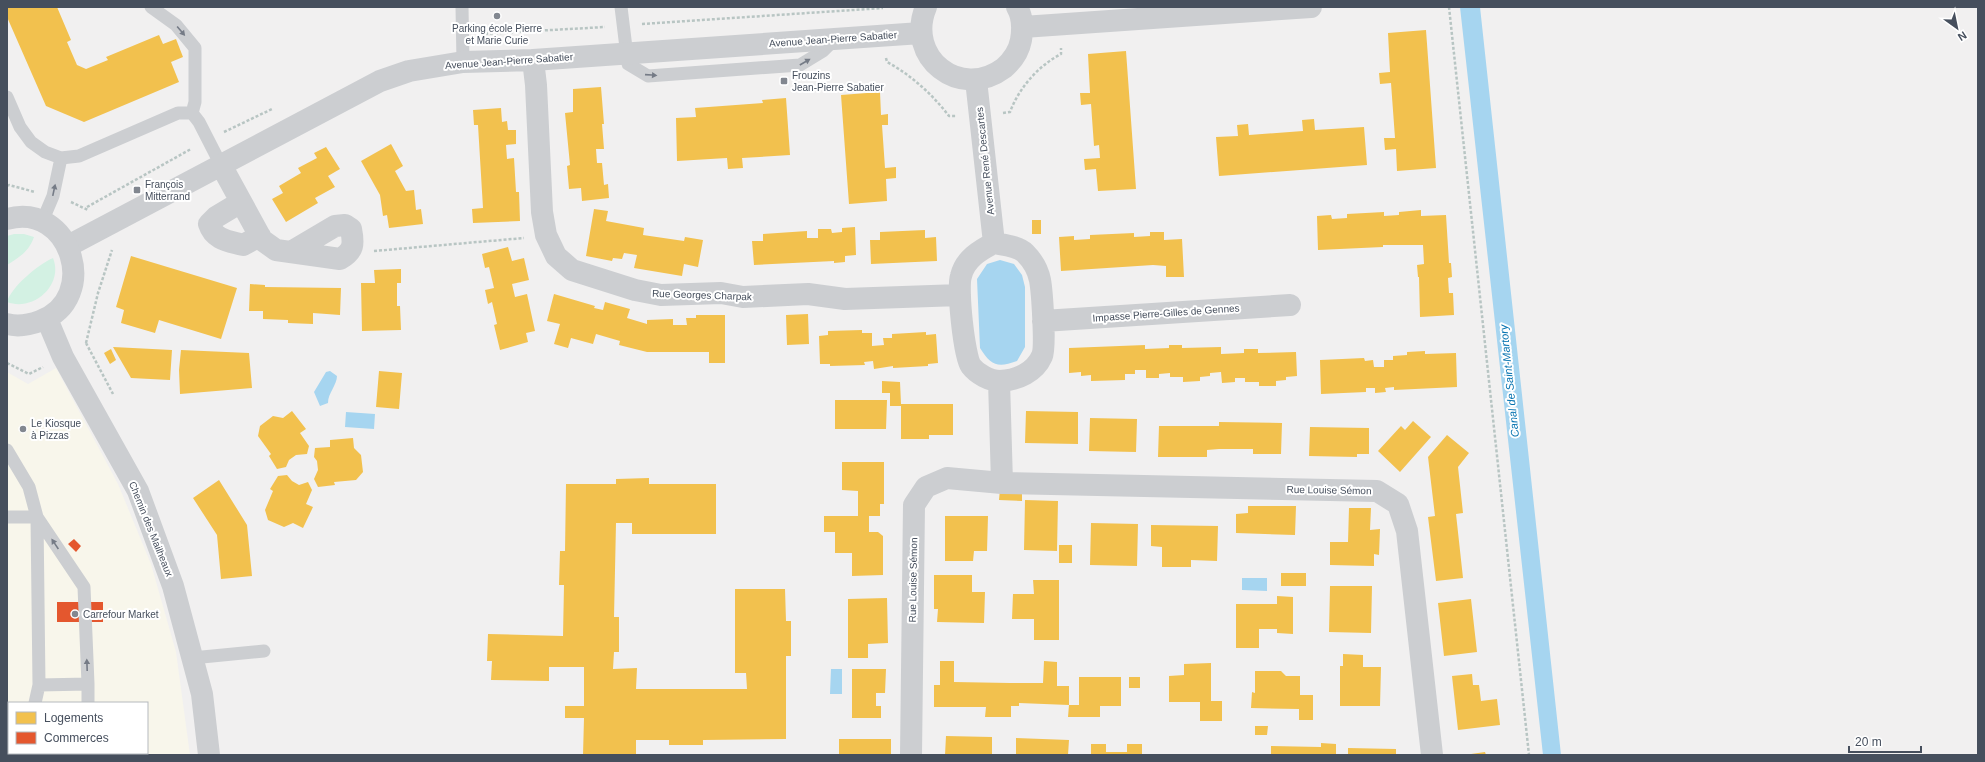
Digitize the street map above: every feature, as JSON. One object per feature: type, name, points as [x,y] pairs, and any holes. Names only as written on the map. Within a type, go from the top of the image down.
[{"type":"street","points":[[926,7],[922,17],[921,33],[924,46],[930,58],[939,68],[950,75],[963,79],[976,80],[995,74],[1010,63],[1020,46],[1020,17],[1304,7]]},
{"type":"street","name":"Avenue Jean-Pierre Sabatier","points":[[68,246],[380,81],[409,71],[463,62],[533,60],[626,52],[921,33]]},
{"type":"street","name":"Rue Georges Charpak","points":[[533,60],[536,85],[542,212],[546,235],[556,256],[572,270],[635,290],[661,295],[721,293],[743,297],[808,294],[845,299],[960,295]]},
{"type":"street","name":"Avenue René Descartes","points":[[976,80],[994,243]]},
{"type":"street","points":[[221,165],[262,240],[276,250],[340,259],[348,255],[354,244]]},
{"type":"street","points":[[241,202],[216,217],[210,224],[212,232],[217,238],[243,246],[260,236]]},
{"type":"street","points":[[7,219],[28,218],[42,222],[62,236],[68,246],[74,266],[72,287],[63,305],[47,319],[30,325],[7,324]]},
{"type":"street","points":[[994,243],[1013,246],[1025,252],[1035,266],[1040,279],[1042,321],[1043,354],[1033,369],[1016,379],[999,381],[982,376],[971,366],[966,351],[960,295],[960,276],[967,262],[980,250],[994,243]]},
{"type":"street","name":"Impasse Pierre-Gilles de Gennes","points":[[1042,321],[1290,305]]},
{"type":"street","name":"Chemin des Mailheaux","points":[[47,319],[64,357],[138,491],[173,586],[202,694],[209,755]]},
{"type":"street","points":[[999,381],[1002,483]]},
{"type":"street","name":"Rue Louise Sémon","points":[[911,755],[914,505],[926,487],[947,478],[1002,483],[1377,491],[1398,504],[1407,531],[1432,755]]},
{"type":"lane","points":[[151,7],[176,25],[195,48],[195,102],[192,113]]},
{"type":"lane","points":[[462,7],[463,62]]},
{"type":"lane","points":[[621,7],[626,52]]},
{"type":"lane","points":[[7,97],[20,127],[31,142],[46,152],[61,158],[79,156],[178,113],[192,113]]},
{"type":"lane","points":[[192,113],[199,122],[221,165]]},
{"type":"lane","points":[[42,222],[53,196],[61,158]]},
{"type":"lane","points":[[7,450],[29,487],[37,517],[39,685],[35,702]]},
{"type":"lane","points":[[7,517],[37,517]]},
{"type":"lane","points":[[37,517],[84,587],[88,702]]},
{"type":"lane","points":[[192,658],[264,651]]},
{"type":"lane","points":[[39,685],[88,684]]},
{"type":"lane","points":[[52,754],[70,754]]},
{"type":"path","points":[[1448,7],[1529,755]]},
{"type":"path","points":[[354,244],[369,251],[462,242],[533,238],[546,235]]},
{"type":"shaded area","points":[[56,368],[118,484],[151,564],[176,652],[190,755],[7,755],[7,372],[28,384]]},
{"type":"green space","points":[[24,234],[34,237],[30,246],[24,253],[7,265],[7,236]]},
{"type":"green space","points":[[53,258],[55,268],[54,278],[44,294],[36,300],[27,303],[17,304],[7,302],[14,290],[26,277],[40,265]]},
{"type":"water","name":"Canal de Saint-Martory","points":[[1460,7],[1480,7],[1561,755],[1543,755]]},
{"type":"water","points":[[1000,260],[1014,264],[1022,275],[1025,287],[1025,347],[1017,361],[1000,365],[988,359],[980,348],[977,279],[987,264]]},
{"type":"water","points":[[330,371],[337,376],[336,383],[329,396],[328,403],[320,406],[314,392],[326,372]]},
{"type":"water","points":[[346,412],[375,414],[374,429],[345,427]]},
{"type":"water","points":[[1242,578],[1267,578],[1267,591],[1242,590]]},
{"type":"water","points":[[831,669],[842,669],[842,694],[830,694]]},
{"type":"building: Logements","points":[[7,7],[57,7],[71,40],[67,42],[77,65],[86,69],[108,60],[106,57],[159,35],[163,44],[176,39],[183,57],[171,62],[179,82],[84,122],[46,106],[7,17]]},
{"type":"building: Logements","points":[[1426,30],[1436,168],[1397,171],[1396,149],[1385,150],[1384,138],[1395,138],[1391,83],[1380,84],[1379,73],[1390,72],[1388,33]]},
{"type":"building: Logements","points":[[1126,51],[1136,189],[1098,191],[1096,169],[1085,170],[1084,159],[1100,158],[1099,145],[1094,146],[1091,104],[1081,105],[1080,93],[1090,93],[1088,54]]},
{"type":"building: Logements","points":[[601,87],[604,124],[602,124],[604,149],[596,149],[597,163],[602,163],[604,185],[608,184],[609,198],[582,201],[581,188],[569,189],[567,166],[570,165],[565,113],[573,112],[573,89]]},
{"type":"building: Logements","points":[[880,92],[881,115],[888,114],[888,125],[882,125],[885,168],[896,167],[896,178],[886,179],[887,201],[849,204],[841,95]]},
{"type":"building: Logements","points":[[786,98],[790,155],[742,158],[743,168],[728,169],[727,158],[677,161],[676,118],[696,117],[695,108],[763,103],[762,100]]},
{"type":"building: Logements","points":[[501,108],[502,122],[507,121],[508,130],[516,130],[516,144],[506,145],[507,159],[514,158],[516,192],[519,192],[520,221],[473,223],[472,209],[483,208],[478,125],[474,125],[473,110]]},
{"type":"building: Logements","points":[[1314,119],[1315,130],[1364,127],[1367,165],[1219,176],[1216,137],[1238,136],[1237,125],[1248,124],[1249,135],[1303,131],[1302,120]]},
{"type":"building: Logements","points":[[391,144],[403,166],[395,171],[406,191],[414,190],[416,210],[421,209],[423,224],[389,228],[387,215],[383,216],[380,195],[361,161]]},
{"type":"building: Logements","points":[[326,147],[340,169],[328,176],[335,187],[315,198],[318,203],[286,222],[272,199],[283,193],[279,186],[301,173],[298,168],[317,158],[314,153]]},
{"type":"building: Logements","points":[[594,209],[608,211],[606,221],[644,228],[643,235],[684,241],[685,237],[703,240],[698,267],[684,264],[682,276],[634,268],[637,255],[624,253],[622,259],[613,258],[612,261],[586,256]]},
{"type":"building: Logements","points":[[1421,210],[1421,216],[1446,215],[1449,263],[1451,263],[1452,277],[1448,278],[1449,293],[1453,293],[1454,315],[1420,317],[1419,277],[1417,265],[1424,264],[1423,245],[1383,245],[1383,247],[1318,250],[1317,216],[1331,215],[1332,219],[1347,218],[1347,214],[1384,212],[1384,216],[1399,215],[1399,212]]},
{"type":"building: Logements","points":[[1032,220],[1041,220],[1041,234],[1032,234]]},
{"type":"building: Logements","points":[[855,227],[856,255],[845,256],[845,262],[834,263],[834,261],[754,265],[752,241],[763,241],[763,234],[807,231],[807,238],[818,238],[818,229],[831,229],[832,233],[842,232],[842,228]]},
{"type":"building: Logements","points":[[925,230],[925,238],[936,237],[937,261],[871,264],[870,240],[880,240],[880,232]]},
{"type":"building: Logements","points":[[1150,232],[1164,232],[1164,240],[1182,239],[1184,277],[1166,277],[1166,266],[1153,265],[1061,271],[1059,237],[1074,236],[1074,240],[1090,239],[1090,235],[1134,233],[1134,237],[1150,236]]},
{"type":"building: Logements","points":[[508,247],[512,261],[524,258],[529,280],[512,284],[515,297],[527,294],[535,331],[526,333],[528,342],[500,350],[494,325],[497,324],[492,302],[488,304],[485,290],[494,288],[489,267],[485,268],[482,254]]},
{"type":"building: Logements","points":[[131,256],[237,288],[221,339],[159,320],[155,333],[121,323],[124,310],[116,307]]},
{"type":"building: Logements","points":[[401,269],[401,283],[397,283],[397,306],[400,306],[401,330],[362,331],[361,283],[375,283],[374,270]]},
{"type":"building: Logements","points":[[250,284],[265,285],[265,287],[341,288],[340,315],[313,313],[313,324],[288,323],[288,320],[263,319],[263,311],[249,311]]},
{"type":"building: Logements","points":[[554,294],[595,306],[594,308],[603,310],[605,302],[630,309],[627,318],[647,324],[647,320],[673,319],[673,325],[687,325],[686,318],[696,318],[696,315],[725,315],[725,363],[709,363],[709,352],[647,352],[619,345],[620,341],[596,334],[593,344],[571,338],[568,348],[554,344],[560,324],[547,321]]},
{"type":"building: Logements","points":[[808,314],[809,344],[787,345],[786,315]]},
{"type":"building: Logements","points":[[862,330],[862,333],[872,333],[872,346],[884,345],[883,338],[892,338],[892,334],[926,332],[926,335],[936,334],[938,363],[928,364],[928,366],[893,368],[893,366],[874,369],[873,361],[864,362],[865,365],[830,366],[830,364],[820,364],[819,336],[828,335],[828,331]]},
{"type":"building: Logements","points":[[1145,345],[1145,349],[1169,348],[1169,345],[1182,345],[1182,348],[1221,347],[1221,354],[1244,353],[1244,349],[1258,349],[1258,353],[1296,352],[1297,376],[1286,377],[1286,380],[1276,381],[1276,386],[1259,386],[1259,382],[1245,382],[1245,378],[1235,378],[1235,382],[1222,383],[1221,372],[1210,373],[1210,376],[1200,377],[1200,381],[1183,382],[1183,377],[1170,377],[1170,373],[1159,374],[1159,378],[1146,378],[1146,370],[1135,370],[1135,374],[1125,374],[1125,380],[1091,381],[1091,375],[1081,376],[1081,372],[1069,373],[1069,348]]},
{"type":"building: Logements","points":[[113,347],[172,350],[170,380],[131,378]]},
{"type":"building: Logements","points":[[111,349],[116,360],[110,364],[104,353]]},
{"type":"building: Logements","points":[[181,350],[249,353],[252,388],[180,394],[179,370]]},
{"type":"building: Logements","points":[[1425,351],[1425,354],[1456,353],[1457,387],[1394,390],[1394,387],[1385,388],[1386,392],[1375,393],[1375,388],[1366,388],[1366,392],[1321,394],[1320,360],[1364,358],[1365,361],[1373,360],[1374,367],[1384,367],[1384,360],[1393,360],[1393,356],[1407,355],[1407,352]]},
{"type":"building: Logements","points":[[379,371],[402,373],[399,409],[376,407]]},
{"type":"building: Logements","points":[[882,381],[900,382],[901,404],[953,404],[953,435],[929,435],[929,439],[901,439],[901,406],[890,406],[890,393],[882,393]]},
{"type":"building: Logements","points":[[835,400],[887,400],[886,429],[835,429]]},
{"type":"building: Logements","points":[[292,411],[306,429],[300,433],[309,446],[307,454],[296,455],[289,460],[286,467],[277,469],[269,456],[271,454],[258,436],[260,426],[273,416],[283,418]]},
{"type":"building: Logements","points":[[1026,411],[1078,412],[1078,444],[1025,443]]},
{"type":"building: Logements","points":[[1090,418],[1137,419],[1136,452],[1089,451]]},
{"type":"building: Logements","points":[[1413,421],[1431,437],[1400,472],[1378,451],[1401,426],[1405,430]]},
{"type":"building: Logements","points":[[1219,422],[1282,423],[1281,454],[1253,454],[1253,449],[1219,449],[1207,450],[1207,457],[1158,457],[1159,426],[1219,426]]},
{"type":"building: Logements","points":[[1310,427],[1369,428],[1369,454],[1357,454],[1357,457],[1309,456]]},
{"type":"building: Logements","points":[[1447,435],[1469,453],[1458,467],[1463,513],[1456,514],[1463,578],[1436,581],[1428,517],[1435,516],[1428,457]]},
{"type":"building: Logements","points":[[353,438],[354,448],[361,455],[363,472],[356,480],[334,482],[335,485],[318,487],[314,479],[318,470],[317,461],[314,457],[315,448],[330,447],[330,440]]},
{"type":"building: Logements","points":[[842,462],[884,462],[884,504],[880,504],[880,516],[869,516],[869,532],[878,532],[883,536],[883,575],[852,576],[852,553],[835,553],[835,532],[824,532],[824,516],[858,516],[858,491],[842,490]]},
{"type":"building: Logements","points":[[287,475],[292,481],[299,485],[308,482],[312,490],[306,504],[313,507],[303,528],[293,523],[284,527],[268,520],[265,510],[273,491],[270,489],[278,476]]},
{"type":"building: Logements","points":[[649,478],[649,484],[716,484],[716,534],[632,534],[632,523],[616,523],[614,617],[619,617],[619,652],[614,652],[613,669],[637,668],[636,689],[747,689],[746,673],[735,673],[735,589],[785,589],[786,621],[791,621],[791,656],[786,656],[786,739],[703,740],[703,745],[669,745],[669,740],[636,740],[636,755],[583,755],[584,718],[565,718],[565,706],[584,706],[584,667],[549,667],[549,681],[491,680],[492,661],[487,661],[488,634],[563,636],[564,585],[559,585],[560,551],[565,551],[566,484],[616,484],[616,479]]},
{"type":"building: Logements","points":[[219,480],[247,525],[252,576],[221,579],[217,535],[193,498]]},
{"type":"building: Logements","points":[[1000,489],[1022,489],[1022,501],[999,500]]},
{"type":"building: Logements","points":[[1025,500],[1058,501],[1057,551],[1024,550]]},
{"type":"building: Logements","points":[[1248,506],[1296,506],[1295,535],[1236,533],[1236,514],[1248,513]]},
{"type":"building: Logements","points":[[1349,508],[1371,508],[1370,530],[1380,529],[1379,555],[1374,554],[1374,566],[1330,565],[1330,542],[1348,542]]},
{"type":"building: Logements","points":[[945,516],[988,516],[987,551],[974,551],[973,561],[945,561]]},
{"type":"building: Logements","points":[[1091,523],[1138,524],[1137,566],[1090,565]]},
{"type":"building: Logements","points":[[1151,525],[1218,526],[1217,561],[1191,560],[1191,567],[1162,567],[1162,547],[1151,546]]},
{"type":"building: Logements","points":[[1059,545],[1072,545],[1072,563],[1059,563]]},
{"type":"building: Logements","points":[[1281,573],[1306,573],[1306,586],[1281,586]]},
{"type":"building: Logements","points":[[934,575],[972,575],[972,592],[985,592],[984,623],[937,622],[938,609],[934,609]]},
{"type":"building: Logements","points":[[1033,580],[1059,580],[1059,640],[1034,640],[1034,619],[1012,619],[1013,594],[1034,594]]},
{"type":"building: Logements","points":[[1330,586],[1372,586],[1371,633],[1329,632]]},
{"type":"building: Logements","points":[[1277,596],[1293,597],[1293,634],[1277,633],[1277,629],[1259,629],[1259,648],[1236,648],[1236,604],[1277,604]]},
{"type":"building: Logements","points":[[887,598],[888,643],[868,644],[868,658],[848,658],[848,599]]},
{"type":"building: Logements","points":[[1471,599],[1477,652],[1444,656],[1438,603]]},
{"type":"building: Logements","points":[[1343,654],[1363,655],[1363,667],[1381,667],[1380,706],[1340,706],[1340,666],[1343,666]]},
{"type":"building: Logements","points":[[940,661],[954,661],[954,682],[1010,683],[1043,683],[1044,661],[1057,662],[1057,686],[1069,686],[1069,705],[1019,703],[1019,706],[1011,706],[1011,717],[985,717],[986,707],[934,707],[934,685],[940,685]]},
{"type":"building: Logements","points":[[1211,663],[1211,701],[1222,701],[1222,721],[1200,721],[1200,702],[1169,702],[1169,676],[1184,675],[1184,664]]},
{"type":"building: Logements","points":[[852,669],[886,669],[885,693],[876,693],[876,706],[881,706],[881,718],[852,718]]},
{"type":"building: Logements","points":[[1255,671],[1281,671],[1286,676],[1300,676],[1300,695],[1313,695],[1313,720],[1299,720],[1299,709],[1251,708],[1252,692],[1255,693]]},
{"type":"building: Logements","points":[[1472,674],[1473,685],[1479,685],[1481,701],[1497,699],[1500,725],[1458,730],[1452,676]]},
{"type":"building: Logements","points":[[1079,677],[1121,677],[1121,706],[1100,706],[1100,717],[1068,717],[1069,705],[1079,705]]},
{"type":"building: Logements","points":[[1129,677],[1140,677],[1140,688],[1129,688]]},
{"type":"building: Logements","points":[[1255,726],[1268,726],[1267,735],[1255,735]]},
{"type":"building: Logements","points":[[946,736],[992,737],[992,755],[945,755]]},
{"type":"building: Logements","points":[[1016,738],[1069,740],[1068,755],[1016,755]]},
{"type":"building: Logements","points":[[839,739],[891,739],[891,755],[839,755]]},
{"type":"building: Logements","points":[[1321,743],[1336,744],[1336,755],[1271,755],[1271,746],[1321,747]]},
{"type":"building: Logements","points":[[1091,744],[1106,744],[1106,752],[1127,752],[1127,744],[1142,744],[1142,755],[1091,755]]},
{"type":"building: Logements","points":[[1348,748],[1396,749],[1396,755],[1348,755]]},
{"type":"building: Logements","points":[[1485,752],[1486,755],[1471,755],[1471,754]]},
{"type":"building: Commerces","points":[[74,539],[81,546],[76,552],[68,544]]},
{"type":"building: Commerces","points":[[57,602],[103,602],[103,622],[57,622]]},
{"type":"place","name":"Parking école Pierre et Marie Curie","points":[[497,16]]},
{"type":"place","name":"Frouzins Jean-Pierre Sabatier","points":[[784,81]]},
{"type":"place","name":"François Mitterrand","points":[[137,190]]},
{"type":"place","name":"Le Kiosque à Pizzas","points":[[23,429]]},
{"type":"place","name":"Carrefour Market","points":[[75,614]]}]
